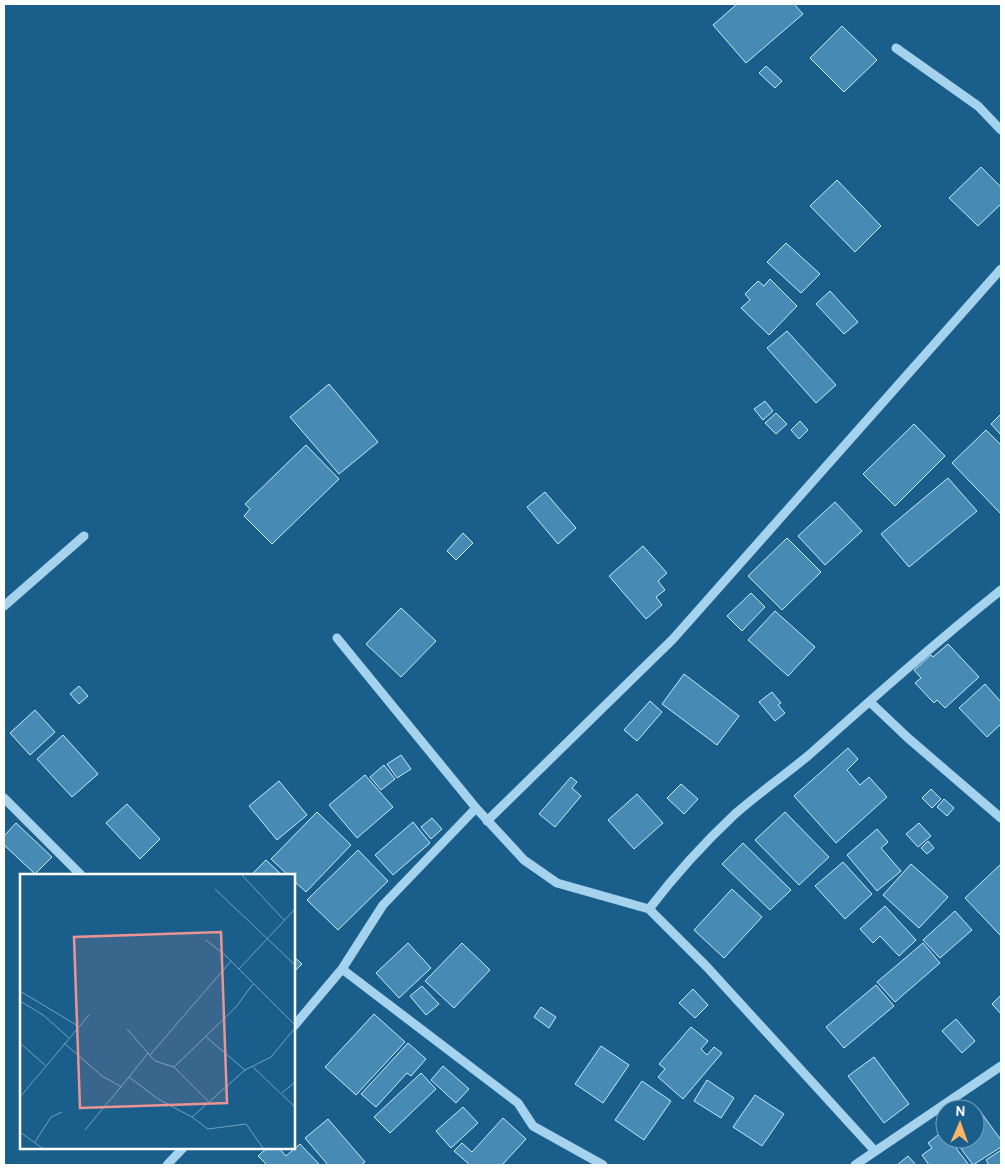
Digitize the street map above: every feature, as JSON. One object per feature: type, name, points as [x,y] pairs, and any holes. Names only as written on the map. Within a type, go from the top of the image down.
[{"type":"street","points":[[896,48],[978,106],[1001,130]]},
{"type":"street","points":[[487,821],[672,639],[1001,269]]},
{"type":"street","points":[[4,606],[84,536]]},
{"type":"street","points":[[648,909],[693,855],[736,813],[782,778],[931,646],[1001,590]]},
{"type":"street","points":[[336,638],[487,821],[524,860],[557,883],[648,909],[707,966],[874,1150]]},
{"type":"street","points":[[870,702],[908,738],[1001,818]]},
{"type":"street","points":[[4,798],[80,874]]},
{"type":"street","points":[[295,1025],[342,969],[383,905],[476,808]]},
{"type":"street","points":[[342,969],[518,1103],[533,1126],[603,1165]]},
{"type":"street","points":[[855,1165],[874,1150],[1001,1066]]},
{"type":"street","points":[[167,1165],[182,1149]]},
{"type":"building","points":[[737,4],[794,4],[803,14],[746,63],[713,25]]},
{"type":"building","points":[[842,26],[877,60],[844,92],[810,58]]},
{"type":"building","points":[[766,66],[782,81],[775,88],[759,73]]},
{"type":"building","points":[[981,167],[1001,187],[1001,204],[978,226],[949,198]]},
{"type":"building","points":[[837,180],[881,226],[855,252],[810,206]]},
{"type":"building","points":[[786,243],[820,274],[801,293],[767,262]]},
{"type":"building","points":[[770,279],[797,306],[769,335],[741,308],[750,300],[745,294],[758,281],[764,286]]},
{"type":"building","points":[[830,291],[858,322],[844,334],[816,304]]},
{"type":"building","points":[[787,331],[836,385],[816,403],[767,348]]},
{"type":"building","points":[[329,384],[378,442],[339,474],[290,417]]},
{"type":"building","points":[[765,401],[773,411],[763,420],[754,409]]},
{"type":"building","points":[[776,413],[787,424],[776,434],[765,423]]},
{"type":"building","points":[[1001,414],[1001,435],[991,424]]},
{"type":"building","points":[[800,421],[808,430],[799,439],[791,430]]},
{"type":"building","points":[[914,424],[945,456],[895,506],[863,474]]},
{"type":"building","points":[[986,430],[1001,445],[1001,514],[952,463]]},
{"type":"building","points":[[306,445],[339,479],[272,544],[244,516],[250,509],[245,504]]},
{"type":"building","points":[[948,478],[977,511],[909,567],[881,534]]},
{"type":"building","points":[[545,492],[576,528],[558,544],[527,507]]},
{"type":"building","points":[[835,502],[862,531],[825,565],[798,536]]},
{"type":"building","points":[[463,533],[473,543],[456,560],[447,551]]},
{"type":"building","points":[[787,538],[821,572],[782,610],[748,576]]},
{"type":"building","points":[[643,546],[667,573],[658,581],[665,590],[656,597],[662,605],[646,619],[609,576]]},
{"type":"building","points":[[751,593],[765,607],[742,631],[727,616]]},
{"type":"building","points":[[401,608],[436,641],[401,677],[366,644]]},
{"type":"building","points":[[775,611],[815,647],[788,676],[748,640]]},
{"type":"building","points":[[948,644],[979,677],[945,708],[937,700],[934,703],[915,683],[921,678],[914,670],[931,655],[933,657]]},
{"type":"building","points":[[684,674],[739,716],[717,745],[662,704]]},
{"type":"building","points":[[985,684],[1001,702],[1001,724],[987,737],[959,708]]},
{"type":"building","points":[[79,686],[88,696],[79,704],[70,694]]},
{"type":"building","points":[[772,692],[781,703],[778,705],[785,713],[775,721],[759,702]]},
{"type":"building","points":[[650,701],[662,712],[637,741],[624,730]]},
{"type":"building","points":[[35,710],[55,732],[30,755],[10,733]]},
{"type":"building","points":[[63,735],[98,774],[72,797],[37,759]]},
{"type":"building","points":[[848,748],[858,759],[847,770],[860,785],[869,777],[887,797],[836,843],[794,796]]},
{"type":"building","points":[[401,755],[411,769],[397,778],[387,764]]},
{"type":"building","points":[[384,765],[395,779],[381,790],[370,777]]},
{"type":"building","points":[[365,775],[393,807],[357,838],[329,805]]},
{"type":"building","points":[[571,777],[577,782],[572,788],[581,796],[555,827],[539,814]]},
{"type":"building","points":[[279,781],[307,815],[277,840],[249,806]]},
{"type":"building","points":[[681,784],[698,799],[684,814],[667,798]]},
{"type":"building","points":[[931,789],[941,799],[932,808],[922,798]]},
{"type":"building","points":[[637,794],[663,823],[634,849],[608,820]]},
{"type":"building","points":[[944,799],[954,808],[947,816],[937,807]]},
{"type":"building","points":[[127,804],[160,839],[140,859],[106,823]]},
{"type":"building","points":[[317,812],[351,845],[306,892],[295,882],[295,874],[287,874],[271,859]]},
{"type":"building","points":[[785,812],[829,857],[799,885],[755,840]]},
{"type":"building","points":[[432,818],[442,829],[431,839],[421,827]]},
{"type":"building","points":[[413,822],[430,843],[393,875],[375,855]]},
{"type":"building","points":[[16,823],[52,857],[35,874],[4,845],[4,836]]},
{"type":"building","points":[[919,823],[931,836],[918,847],[906,834]]},
{"type":"building","points":[[877,829],[888,842],[881,848],[901,871],[877,891],[847,855]]},
{"type":"building","points":[[928,841],[934,848],[927,854],[921,848]]},
{"type":"building","points":[[743,843],[791,890],[770,910],[722,864]]},
{"type":"building","points":[[358,850],[388,881],[338,930],[307,900]]},
{"type":"building","points":[[266,860],[281,874],[252,874]]},
{"type":"building","points":[[843,862],[872,894],[845,919],[815,886]]},
{"type":"building","points":[[911,864],[948,897],[919,928],[883,895]]},
{"type":"building","points":[[1001,864],[1001,934],[1000,935],[965,898]]},
{"type":"building","points":[[732,889],[762,917],[724,958],[694,930]]},
{"type":"building","points":[[885,906],[916,940],[899,956],[880,936],[873,943],[860,929]]},
{"type":"building","points":[[955,911],[972,930],[940,958],[923,940]]},
{"type":"building","points":[[408,943],[431,968],[399,998],[376,973]]},
{"type":"building","points":[[462,943],[490,970],[454,1008],[425,981]]},
{"type":"building","points":[[923,943],[940,963],[895,1002],[877,982]]},
{"type":"building","points":[[295,958],[302,964],[295,971]]},
{"type":"building","points":[[876,985],[894,1006],[844,1048],[826,1027]]},
{"type":"building","points":[[422,986],[439,1004],[426,1015],[410,996]]},
{"type":"building","points":[[693,989],[708,1005],[695,1018],[679,1003]]},
{"type":"building","points":[[1001,995],[1001,1014],[992,1004]]},
{"type":"building","points":[[541,1007],[556,1017],[549,1028],[534,1017]]},
{"type":"building","points":[[374,1014],[405,1042],[356,1095],[325,1067]]},
{"type":"building","points":[[956,1019],[975,1041],[962,1053],[942,1031]]},
{"type":"building","points":[[691,1027],[708,1041],[701,1049],[707,1055],[714,1047],[722,1053],[683,1099],[658,1077],[665,1069],[659,1064]]},
{"type":"building","points":[[408,1043],[426,1059],[411,1076],[407,1073],[376,1107],[361,1094]]},
{"type":"building","points":[[601,1046],[629,1065],[603,1103],[575,1084]]},
{"type":"building","points":[[874,1057],[909,1104],[884,1123],[848,1076]]},
{"type":"building","points":[[443,1066],[469,1089],[456,1103],[431,1080]]},
{"type":"building","points":[[421,1073],[436,1089],[390,1133],[374,1117]]},
{"type":"building","points":[[707,1080],[734,1098],[721,1118],[694,1101]]},
{"type":"building","points":[[642,1081],[671,1101],[644,1140],[615,1120]]},
{"type":"building","points":[[755,1095],[784,1114],[762,1146],[733,1127]]},
{"type":"building","points":[[463,1107],[478,1123],[451,1148],[436,1131]]},
{"type":"building","points":[[503,1118],[526,1139],[502,1165],[470,1165],[454,1151],[462,1143],[472,1152]]},
{"type":"building","points":[[985,1118],[1001,1140],[1001,1147],[973,1165],[961,1149],[985,1149]]},
{"type":"building","points":[[328,1119],[365,1162],[361,1165],[328,1165],[305,1138]]},
{"type":"building","points":[[935,1137],[935,1149],[957,1149],[969,1165],[929,1165],[922,1155],[932,1148],[928,1143]]},
{"type":"building","points":[[300,1144],[320,1165],[267,1165],[258,1156],[266,1149],[280,1149],[286,1156]]},
{"type":"building","points":[[1001,1150],[1001,1165],[989,1165],[986,1160]]},
{"type":"building","points":[[908,1156],[916,1165],[897,1165]]}]
